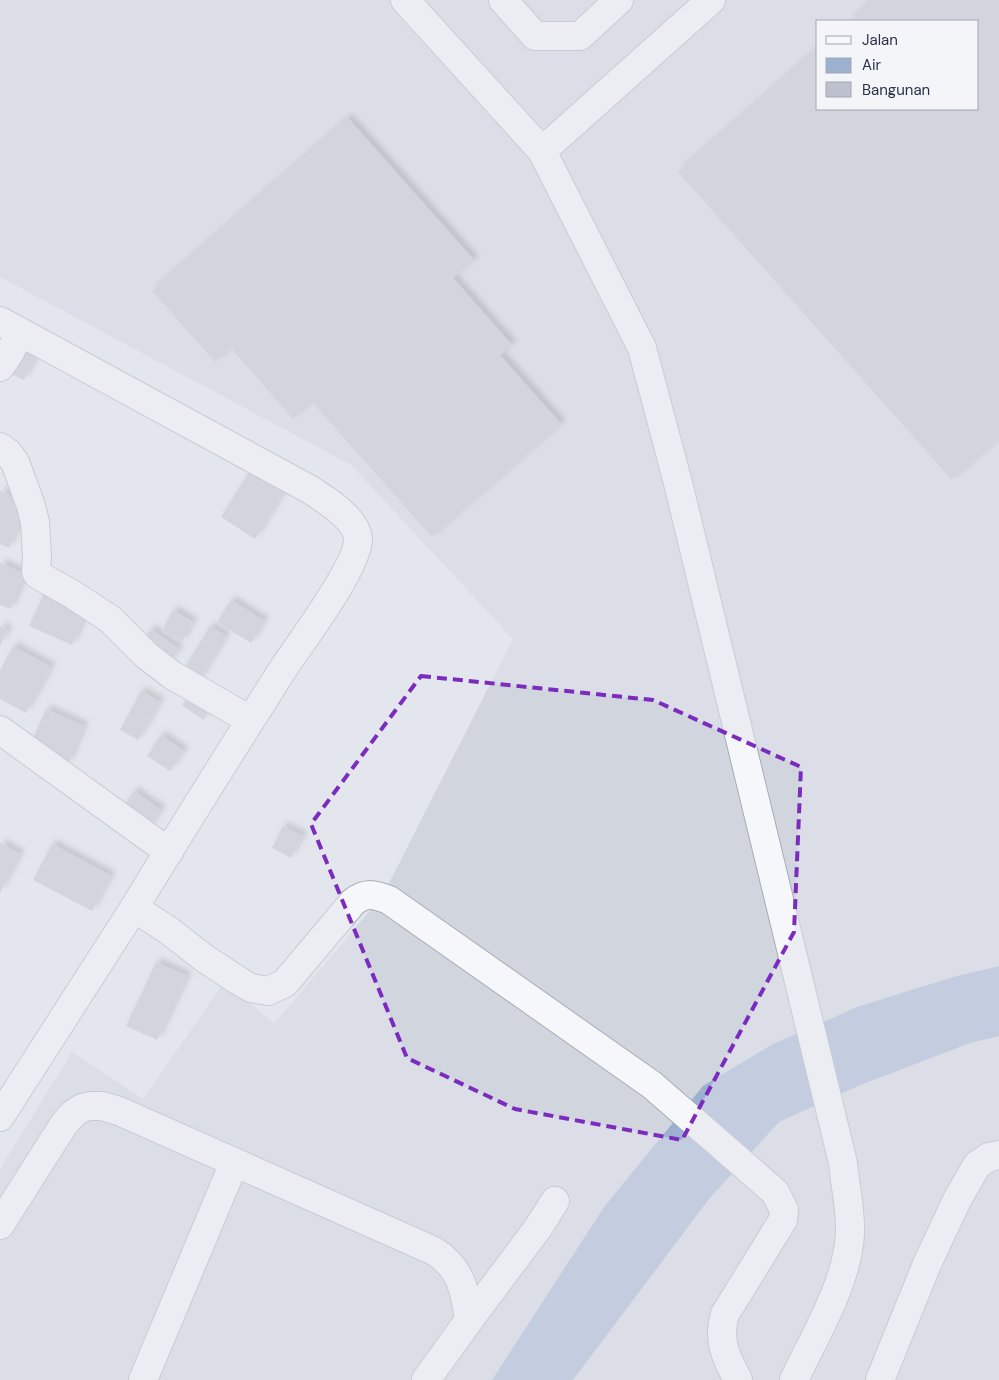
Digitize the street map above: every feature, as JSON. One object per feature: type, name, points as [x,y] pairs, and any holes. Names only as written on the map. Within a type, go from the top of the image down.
[{"type":"street","points":[[405,0],[542,151],[642,348],[678,483],[843,1163],[850,1232],[846,1262],[837,1290],[794,1380]]},
{"type":"street","points":[[503,0],[535,36],[580,36],[619,0]]},
{"type":"street","points":[[542,151],[712,0]]},
{"type":"street","points":[[0,368],[9,354],[10,327],[331,502],[357,532],[358,545],[355,555],[332,597],[250,720],[134,908],[0,1117]]},
{"type":"street","points":[[0,447],[15,462],[31,506],[35,522],[38,556],[36,572],[38,575],[72,594],[110,619],[146,655],[172,675],[250,720]]},
{"type":"street","points":[[0,730],[169,852]]},
{"type":"street","points":[[134,908],[239,981],[252,988],[268,991],[285,983],[353,902],[366,895],[373,894],[389,900],[652,1085],[775,1192],[784,1210],[781,1225],[726,1314],[722,1326],[722,1342],[738,1380]]},
{"type":"street","points":[[0,1225],[64,1124],[82,1108],[102,1106],[119,1111],[443,1257],[452,1265],[458,1275],[469,1320]]},
{"type":"street","points":[[880,1380],[927,1264],[956,1200],[977,1165],[989,1157],[999,1155]]},
{"type":"street","points":[[143,1380],[234,1163]]},
{"type":"street","points":[[426,1380],[538,1228],[555,1201]]},
{"type":"highlighted area","points":[[421,676],[653,700],[801,767],[794,932],[682,1140],[515,1109],[407,1058],[311,824]]},
{"type":"shaded area","points":[[0,0],[999,0],[999,1380],[0,1380],[0,1169],[72,1052],[143,1099],[225,981],[274,1024],[383,895],[513,639],[351,465],[0,277]]},
{"type":"water","points":[[999,966],[999,1036],[970,1043],[858,1086],[779,1122],[709,1199],[573,1380],[492,1380],[604,1207],[703,1086],[771,1045],[857,1007],[953,977]]},
{"type":"building","points":[[873,0],[999,0],[999,439],[952,480],[678,172],[816,50],[816,110],[979,110],[979,20],[850,20]]},
{"type":"building","points":[[348,118],[474,260],[453,278],[512,345],[500,355],[561,424],[432,537],[312,402],[293,419],[231,348],[215,362],[152,291]]},
{"type":"building","points":[[17,344],[37,354],[24,380],[5,371]]},
{"type":"building","points":[[251,469],[285,490],[255,539],[221,517]]},
{"type":"building","points":[[0,491],[29,504],[9,548],[0,544]]},
{"type":"building","points":[[0,563],[25,574],[11,609],[0,605]]},
{"type":"building","points":[[46,589],[89,608],[72,645],[29,626]]},
{"type":"building","points":[[231,600],[264,621],[251,643],[217,622]]},
{"type":"building","points":[[173,610],[193,622],[182,642],[162,631]]},
{"type":"building","points":[[0,626],[8,630],[0,646]]},
{"type":"building","points":[[210,626],[226,636],[199,681],[183,671]]},
{"type":"building","points":[[151,629],[179,649],[170,662],[141,644]]},
{"type":"building","points":[[13,646],[51,667],[26,713],[0,699],[0,671]]},
{"type":"building","points":[[194,689],[215,704],[203,720],[182,705]]},
{"type":"building","points":[[141,691],[160,702],[138,740],[120,730]]},
{"type":"building","points":[[46,709],[84,726],[68,764],[29,748]]},
{"type":"building","points":[[161,735],[184,751],[170,771],[147,756]]},
{"type":"building","points":[[134,791],[161,810],[149,829],[121,810]]},
{"type":"building","points":[[283,826],[303,836],[291,858],[272,848]]},
{"type":"building","points":[[0,843],[20,854],[0,893]]},
{"type":"building","points":[[52,844],[111,876],[92,911],[33,880]]},
{"type":"building","points":[[156,962],[187,976],[157,1040],[126,1026]]}]
